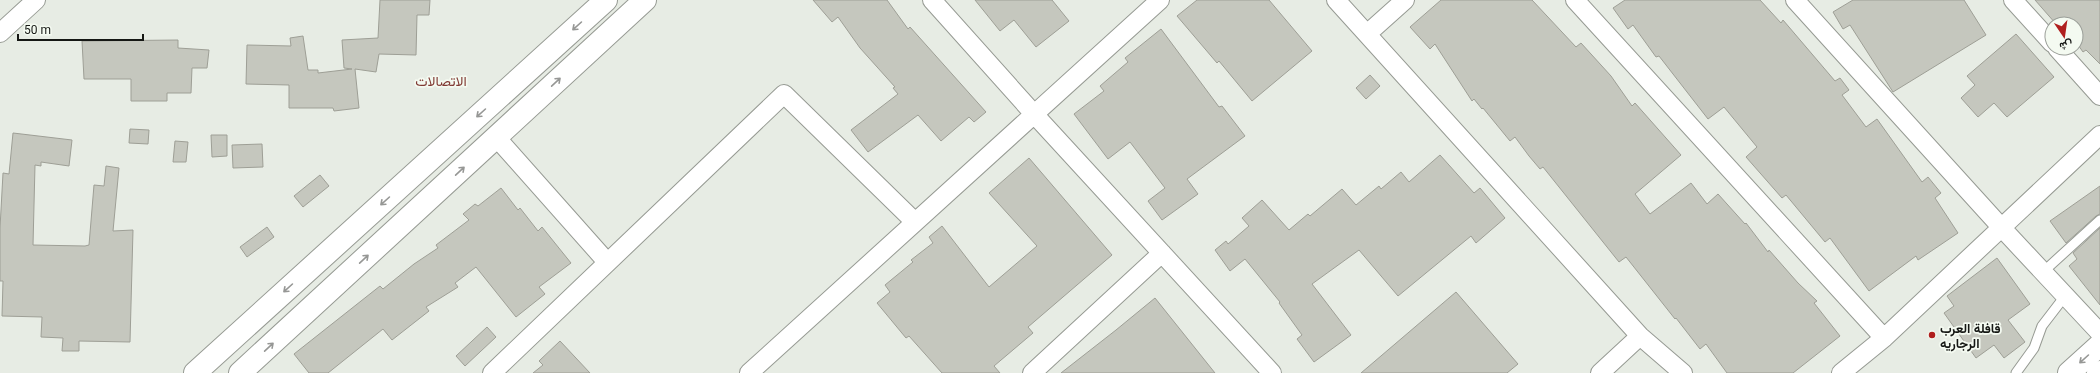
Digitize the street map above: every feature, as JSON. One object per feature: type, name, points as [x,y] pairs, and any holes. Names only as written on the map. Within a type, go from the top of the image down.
[{"type":"street","points":[[0,33],[36,0]]},
{"type":"street","points":[[195,373],[606,0]]},
{"type":"street","points":[[240,373],[645,0]]},
{"type":"street","points":[[932,0],[1034,114],[1272,373]]},
{"type":"street","points":[[748,373],[1160,0]]},
{"type":"street","points":[[1336,0],[1640,336],[1683,373]]},
{"type":"street","points":[[1367,34],[1405,0]]},
{"type":"street","points":[[1575,0],[1884,338]]},
{"type":"street","points":[[1795,0],[2001,227],[2100,333]]},
{"type":"street","points":[[2013,0],[2044,34]]},
{"type":"street","points":[[2063,56],[2100,96]]},
{"type":"street","points":[[492,373],[784,94],[915,222]]},
{"type":"street","points":[[1841,373],[1884,338],[2100,135]]},
{"type":"street","points":[[496,137],[607,262]]},
{"type":"street","points":[[1032,373],[1162,254]]},
{"type":"street","points":[[1600,373],[1640,336]]},
{"type":"street","points":[[2069,373],[2100,345]]},
{"type":"lane","points":[[2043,272],[2100,220]]},
{"type":"lane","points":[[2016,373],[2034,348],[2042,326],[2065,296]]},
{"type":"building","points":[[380,0],[430,0],[429,15],[417,15],[416,55],[379,54],[376,72],[355,69],[359,108],[334,111],[333,108],[289,108],[289,85],[246,84],[247,45],[291,46],[290,38],[303,36],[308,70],[318,70],[318,73],[352,69],[344,68],[342,40],[378,38]]},
{"type":"building","points":[[813,0],[887,0],[908,29],[910,27],[986,112],[974,122],[969,117],[941,141],[918,115],[868,152],[851,130],[898,94],[893,88],[895,87],[860,48],[838,17],[832,22]]},
{"type":"building","points":[[975,0],[1052,0],[1069,21],[1036,47],[1014,20],[1000,31]]},
{"type":"building","points":[[1197,0],[1269,0],[1312,51],[1252,101],[1219,61],[1217,63],[1177,16]]},
{"type":"building","points":[[1441,0],[1532,0],[1576,47],[1581,43],[1611,76],[1632,106],[1635,103],[1681,155],[1635,194],[1650,214],[1691,183],[1707,204],[1718,194],[1745,224],[1746,223],[1768,252],[1769,250],[1798,283],[1817,301],[1814,303],[1840,336],[1793,373],[1727,373],[1706,344],[1700,349],[1626,257],[1619,262],[1543,167],[1540,169],[1515,137],[1510,141],[1483,108],[1482,109],[1474,99],[1472,101],[1435,44],[1430,49],[1410,27]]},
{"type":"building","points":[[1625,0],[1760,0],[1781,23],[1783,20],[1835,81],[1840,78],[1849,90],[1842,95],[1866,127],[1877,119],[1922,182],[1928,177],[1941,193],[1935,198],[1958,233],[1918,260],[1916,256],[1869,291],[1830,238],[1825,242],[1786,195],[1782,198],[1746,157],[1757,147],[1724,107],[1708,119],[1659,56],[1656,57],[1633,25],[1628,29],[1613,8]]},
{"type":"building","points":[[1853,0],[1964,0],[1986,35],[1893,92],[1850,25],[1843,29],[1833,12]]},
{"type":"building","points":[[2035,0],[2100,0],[2100,64],[2086,50],[2084,51],[2084,16],[2049,16]]},
{"type":"building","points":[[1161,29],[1219,107],[1222,106],[1245,136],[1187,179],[1198,194],[1162,220],[1148,201],[1165,188],[1130,142],[1108,159],[1074,114],[1104,91],[1100,86],[1128,62],[1125,58]]},
{"type":"building","points":[[2016,34],[2054,77],[2007,117],[1994,103],[1978,117],[1961,98],[1975,85],[1967,76]]},
{"type":"building","points":[[178,40],[178,48],[209,50],[207,68],[192,68],[191,93],[167,93],[167,101],[131,101],[131,79],[84,79],[82,41]]},
{"type":"building","points":[[1370,75],[1380,86],[1366,99],[1356,88]]},
{"type":"building","points":[[130,129],[149,130],[148,144],[129,143]]},
{"type":"building","points":[[13,133],[72,140],[69,166],[41,162],[41,166],[35,165],[33,245],[89,245],[94,185],[104,186],[106,166],[119,168],[113,231],[133,230],[130,342],[79,341],[79,351],[62,351],[63,338],[41,337],[42,317],[2,316],[3,281],[0,281],[0,228],[3,173],[9,174]]},
{"type":"building","points":[[211,135],[227,135],[227,156],[212,157]]},
{"type":"building","points":[[175,141],[188,142],[186,162],[173,162]]},
{"type":"building","points":[[262,144],[263,167],[233,168],[232,145]]},
{"type":"building","points":[[1440,155],[1474,193],[1480,188],[1505,218],[1476,243],[1471,236],[1398,296],[1359,250],[1312,284],[1351,335],[1314,362],[1297,339],[1302,335],[1279,303],[1280,302],[1245,259],[1230,271],[1215,250],[1226,241],[1228,244],[1249,226],[1242,218],[1262,200],[1289,230],[1308,214],[1310,216],[1342,189],[1356,205],[1379,186],[1381,189],[1401,172],[1409,182]]},
{"type":"building","points":[[1029,158],[1112,255],[1028,327],[1033,333],[994,366],[1000,373],[942,373],[909,336],[906,338],[877,303],[890,292],[885,285],[913,262],[911,260],[933,243],[929,237],[942,226],[989,287],[1037,246],[989,193]]},
{"type":"building","points":[[320,175],[329,186],[303,207],[294,196]]},
{"type":"building","points":[[2100,186],[2100,214],[2066,243],[2050,221]]},
{"type":"building","points":[[501,188],[518,210],[520,208],[538,231],[542,227],[571,263],[539,287],[545,294],[516,317],[476,267],[455,283],[458,287],[426,307],[429,311],[392,340],[383,329],[328,373],[309,373],[294,354],[380,286],[383,289],[414,264],[438,248],[436,245],[469,220],[463,214],[475,204],[478,206]]},
{"type":"building","points":[[267,227],[274,237],[247,257],[240,247]]},
{"type":"building","points":[[2100,228],[2100,305],[2069,266],[2077,259],[2073,253]]},
{"type":"building","points":[[1997,258],[2030,304],[2008,320],[2025,342],[2004,358],[1994,345],[1976,358],[1944,313],[1954,306],[1947,296]]},
{"type":"building","points":[[1456,292],[1518,364],[1507,373],[1361,373]]},
{"type":"building","points":[[1155,298],[1215,373],[1061,373],[1116,330]]},
{"type":"building","points":[[487,327],[496,337],[465,366],[456,356]]},
{"type":"building","points":[[560,341],[590,373],[533,373],[543,365],[539,361]]},
{"type":"place","name":"قافلة العرب الرجاريه","points":[[1932,335]]},
{"type":"district","name":"الاتصالات","points":[[441,81]]}]
